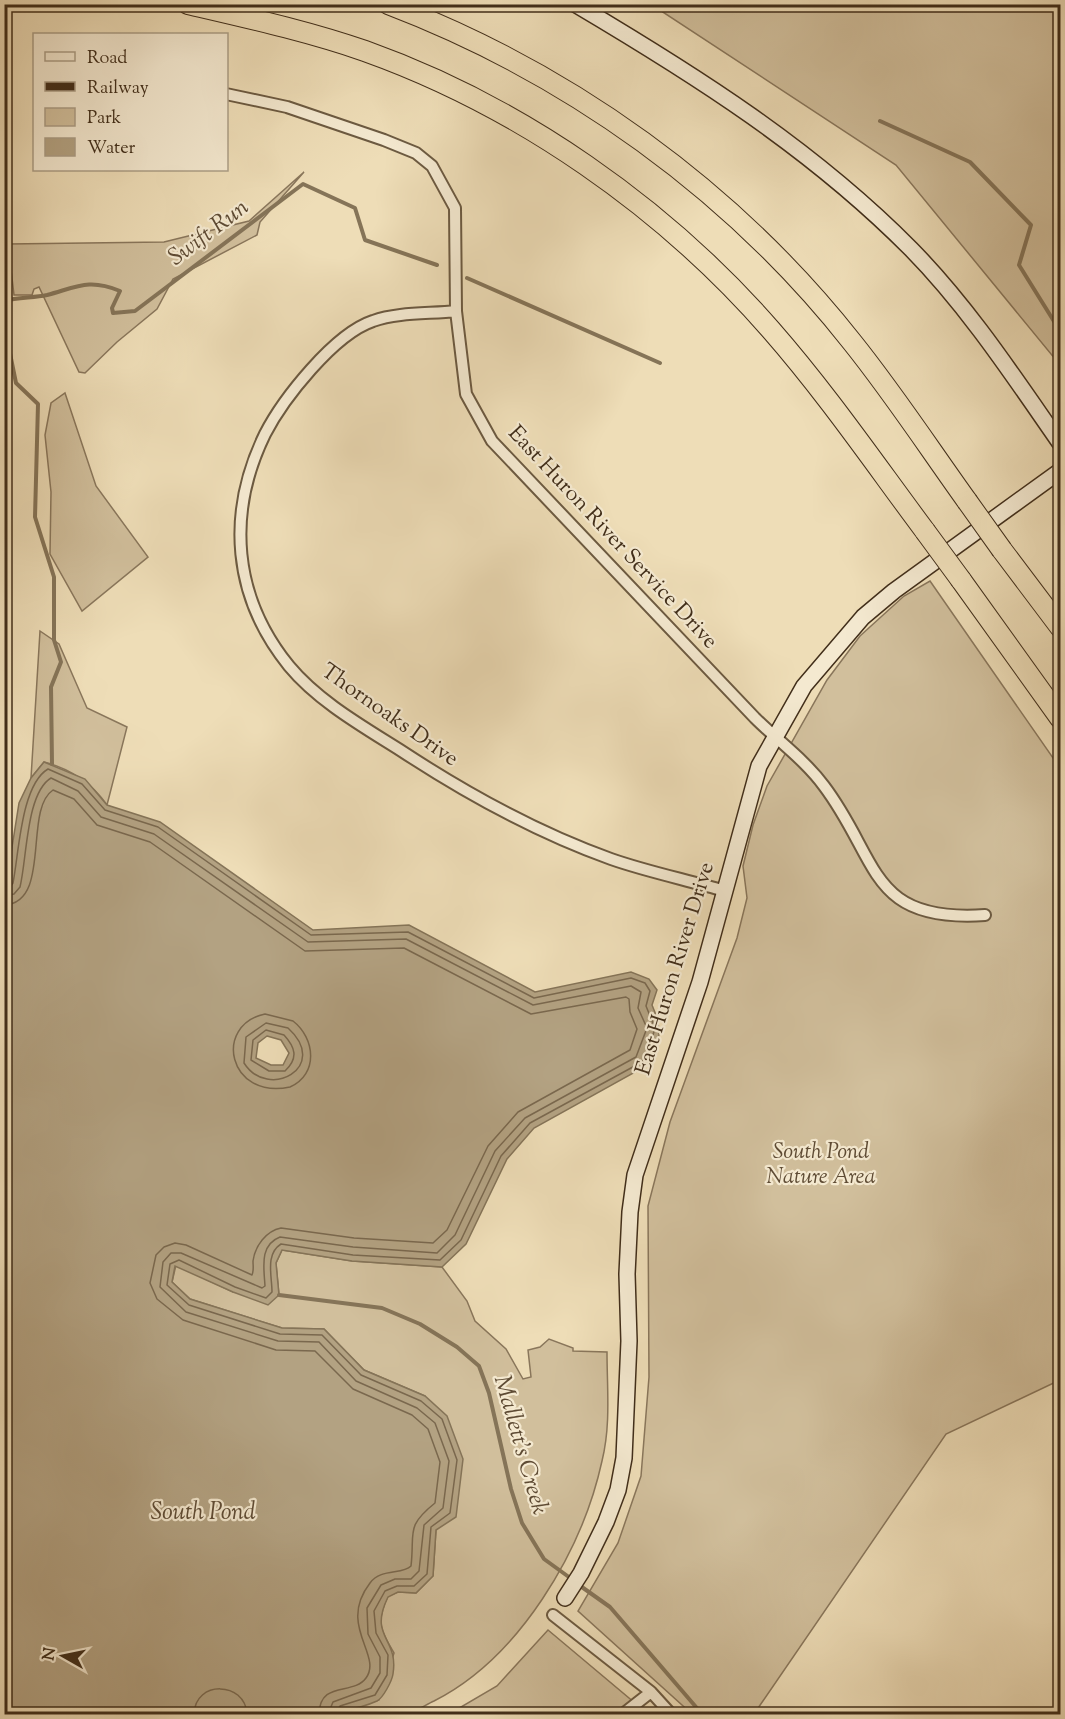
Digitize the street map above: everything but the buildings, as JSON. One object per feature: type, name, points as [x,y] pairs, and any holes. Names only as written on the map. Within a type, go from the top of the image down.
[{"type":"highway","points":[[188,4],[285,26],[366,52],[446,86],[512,120],[614,187],[664,226],[720,276],[770,329],[815,384],[1060,718]]},
{"type":"highway","points":[[387,4],[509,57],[616,122],[689,178],[756,236],[811,293],[853,343],[1060,627]]},
{"type":"main road","points":[[574,4],[733,102],[811,159],[855,197],[911,250],[949,292],[1060,443]]},
{"type":"main road","name":"East Huron River Drive","points":[[565,1598],[581,1573],[618,1490],[624,1458],[629,1341],[627,1274],[630,1212],[635,1175],[700,982],[746,806],[759,766],[804,686],[863,617],[894,591],[1060,471]]},
{"type":"street","name":"East Huron River Service Drive","points":[[228,94],[286,107],[384,140],[416,153],[432,166],[455,208],[456,311],[466,394],[492,441],[774,737],[792,752],[824,786],[884,885],[900,902],[930,913],[956,917],[985,915]]},
{"type":"street","name":"Thornoaks Drive","points":[[456,311],[372,321],[353,333],[306,374],[277,412],[249,472],[240,528],[239,548],[244,570],[265,629],[289,666],[312,689],[360,725],[483,801],[522,823],[612,860],[725,891]]},
{"type":"street","points":[[553,1615],[651,1692],[671,1714]]},
{"type":"street","points":[[623,1714],[651,1692]]},
{"type":"green space","points":[[652,5],[1060,5],[1060,365],[896,165]]},
{"type":"green space","points":[[304,172],[260,222],[257,235],[173,279],[157,309],[117,342],[85,373],[79,372],[39,287],[34,289],[32,295],[14,295],[8,244],[164,242],[249,221]]},
{"type":"green space","points":[[65,393],[96,486],[148,557],[82,611],[50,554],[51,492],[45,435],[51,403]]},
{"type":"green space","name":"South Pond Nature Area","points":[[930,581],[1060,768],[1060,1380],[946,1434],[754,1714],[692,1714],[578,1611],[618,1543],[641,1476],[649,1377],[648,1206],[670,1122],[737,938],[747,898],[743,866],[753,825],[767,786],[827,680],[860,636],[904,596]]},
{"type":"green space","points":[[40,631],[59,644],[87,708],[127,727],[107,805],[80,777],[54,765],[44,762],[31,778]]},
{"type":"green space","points":[[282,1250],[352,1261],[442,1267],[467,1301],[475,1321],[506,1349],[523,1379],[531,1377],[528,1350],[540,1347],[549,1339],[573,1348],[573,1351],[607,1352],[608,1420],[605,1447],[593,1496],[562,1566],[542,1599],[519,1630],[493,1658],[465,1682],[416,1711],[394,1715],[359,1714],[360,1706],[379,1700],[394,1653],[385,1638],[381,1625],[382,1612],[388,1596],[398,1592],[416,1593],[433,1576],[436,1530],[425,1396],[364,1370],[324,1329],[282,1328],[190,1299],[172,1282],[176,1265],[233,1292],[279,1295],[276,1263]]},
{"type":"green space","points":[[548,1630],[648,1714],[449,1714],[497,1686]]},
{"type":"water","name":"South Pond","points":[[44,762],[85,779],[107,805],[160,822],[313,930],[409,925],[535,992],[631,972],[649,979],[657,990],[652,1005],[658,1022],[659,1036],[655,1050],[646,1066],[534,1128],[507,1159],[466,1244],[442,1267],[352,1261],[282,1250],[276,1263],[279,1295],[268,1305],[175,1266],[172,1282],[190,1299],[282,1328],[324,1329],[364,1370],[425,1396],[447,1416],[463,1459],[456,1517],[436,1530],[433,1576],[416,1593],[398,1592],[388,1597],[381,1621],[382,1630],[392,1652],[393,1674],[387,1689],[377,1701],[341,1711],[299,1715],[218,1711],[216,1714],[5,1714],[4,898],[19,803],[31,778]],"holes":[[[267,1036],[281,1040],[289,1053],[283,1065],[271,1065],[256,1058],[258,1043]]]},
{"type":"waterway","name":"Swift Run","points":[[880,121],[970,162],[1031,225],[1019,265],[1060,331]]},
{"type":"waterway","name":"Swift Run","points":[[4,301],[47,295],[91,284],[120,291],[112,308],[113,313],[135,311],[303,184],[355,208],[365,240],[437,265]]},
{"type":"waterway","name":"Swift Run","points":[[467,278],[660,363]]},
{"type":"waterway","name":"Swift Run","points":[[4,324],[16,383],[38,404],[35,517],[54,577],[54,640],[61,662],[51,687],[52,764]]},
{"type":"waterway","name":"Mallett's Creek","points":[[279,1295],[382,1308],[420,1324],[457,1347],[479,1366],[489,1393],[511,1489],[522,1523],[544,1559],[573,1580]]},
{"type":"waterway","name":"Mallett's Creek","points":[[579,1585],[610,1607],[702,1714]]},
{"type":"railway","points":[[4,488],[9,602],[4,755]]}]
